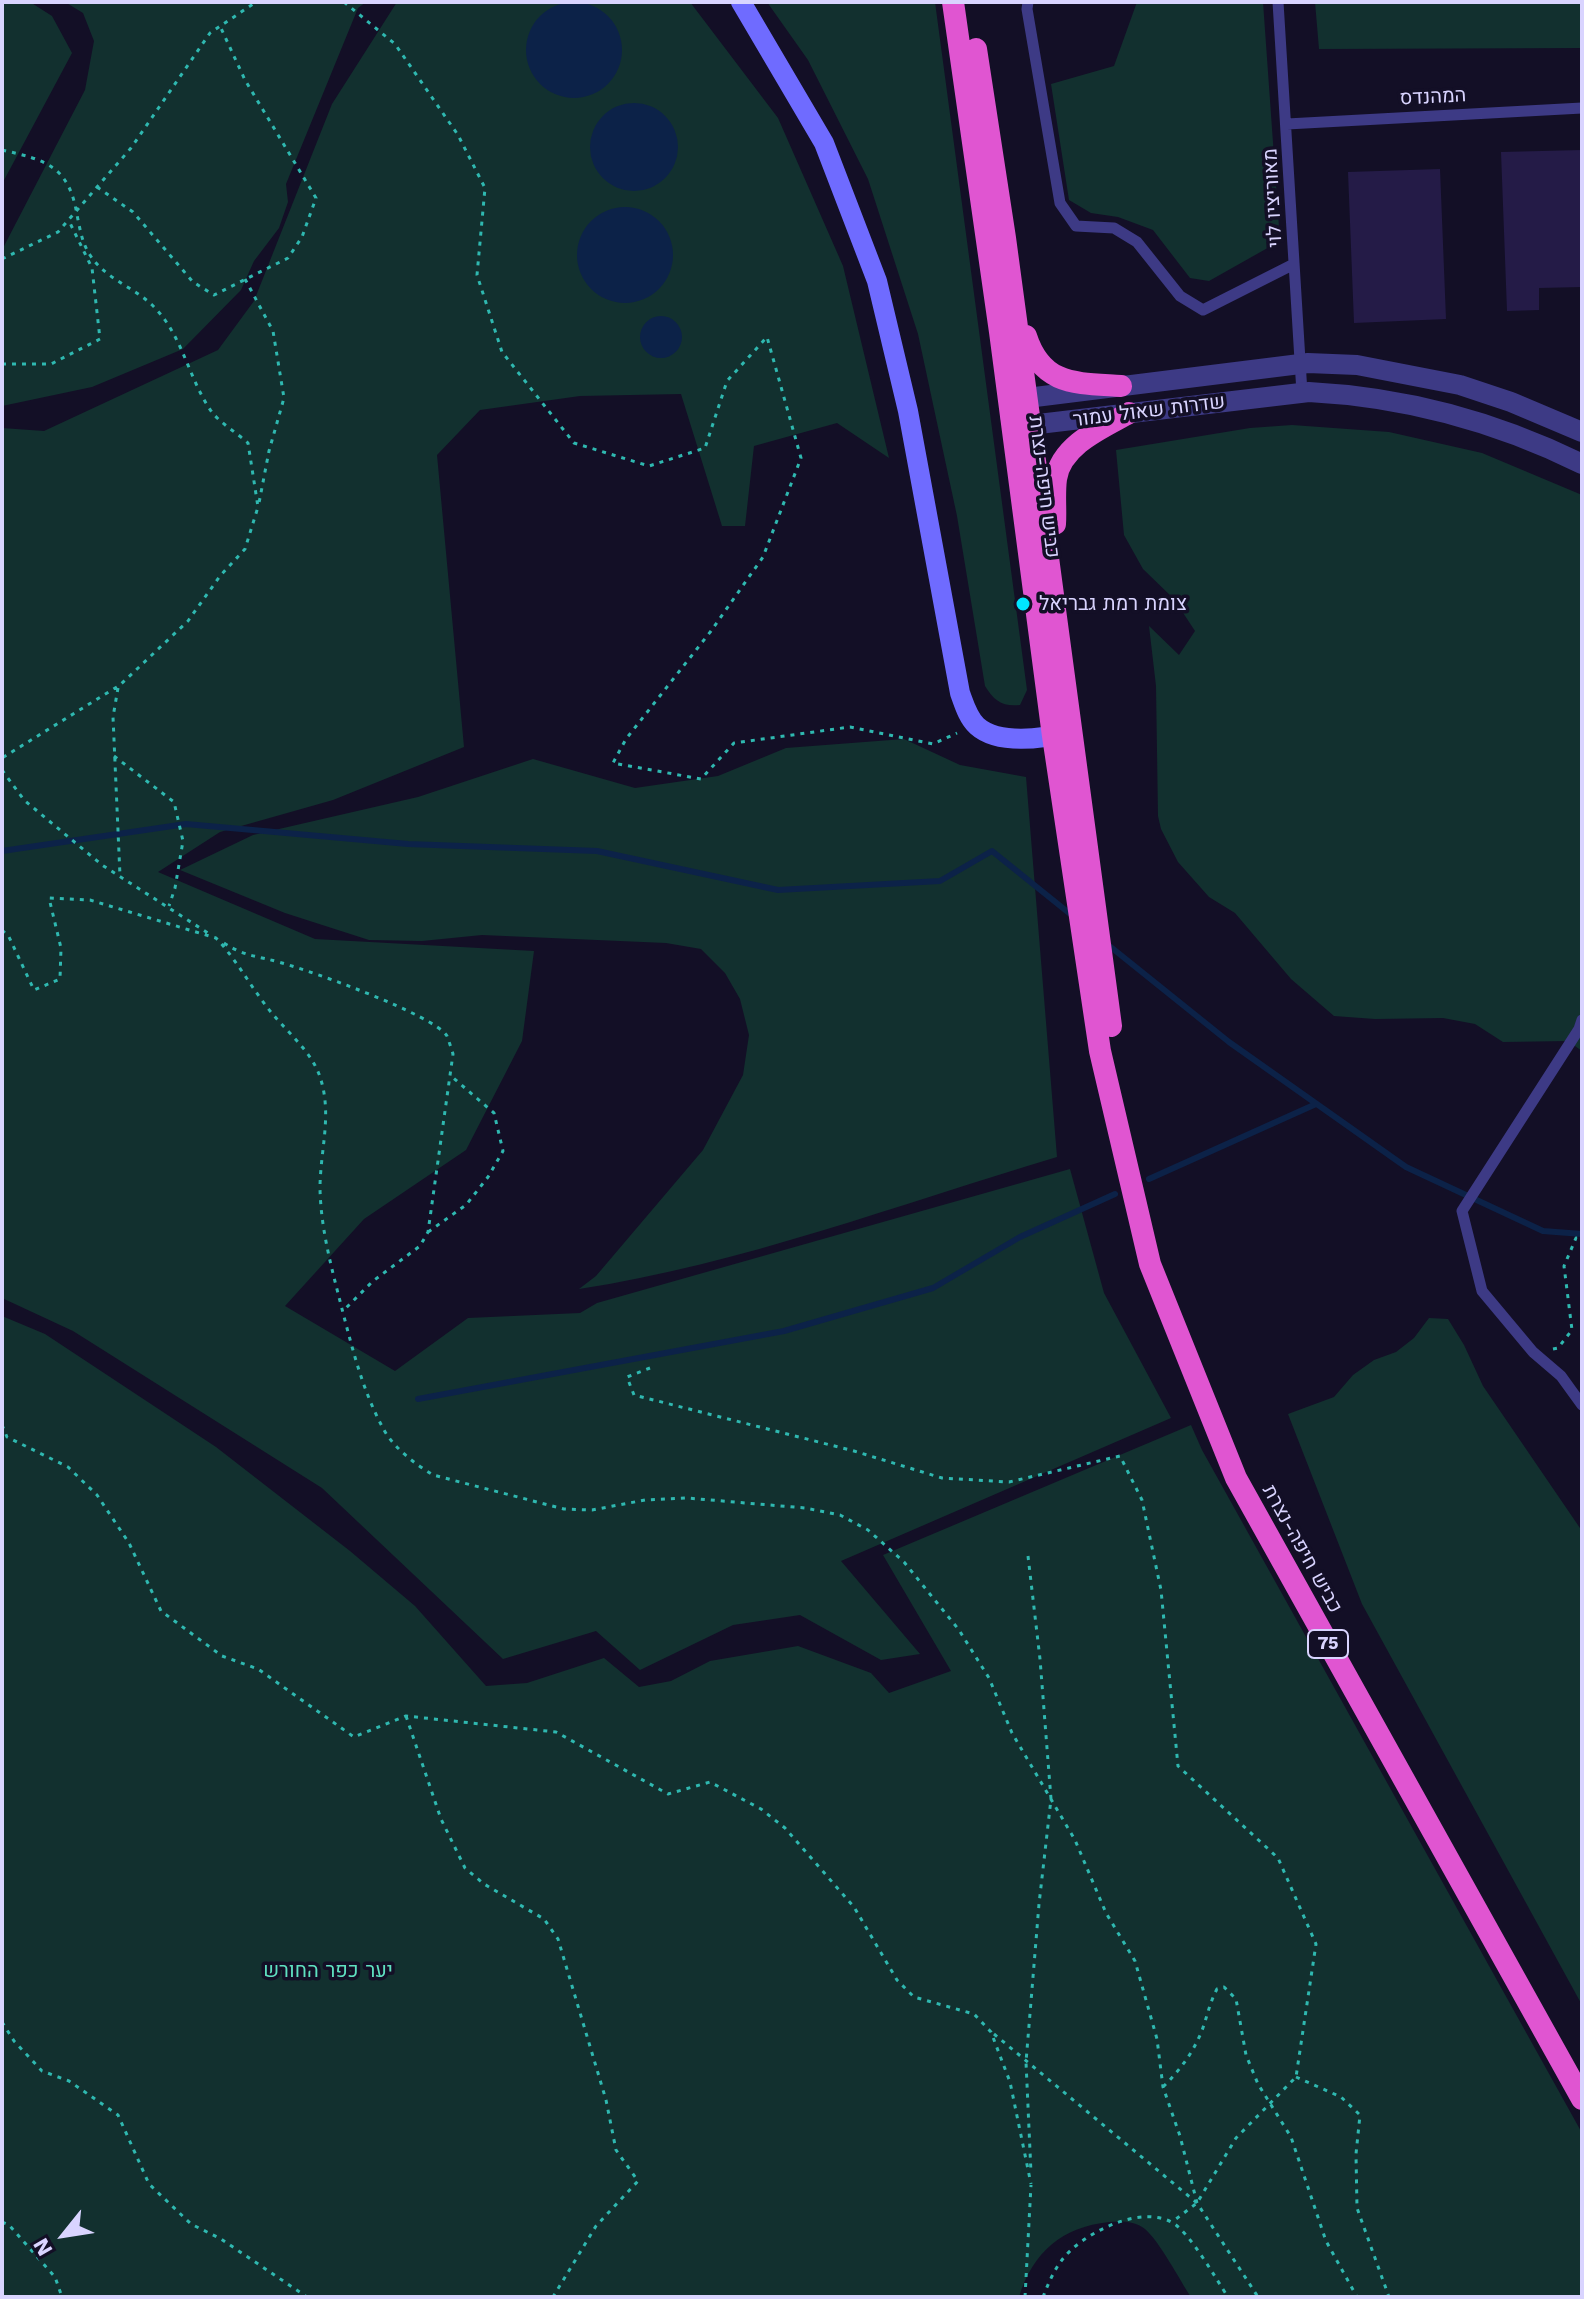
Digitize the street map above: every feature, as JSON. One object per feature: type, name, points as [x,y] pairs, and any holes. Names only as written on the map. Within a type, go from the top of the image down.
[{"type":"highway","name":"כביש חיפה-נצרת","points":[[953,2],[1020,421],[1100,1051],[1150,1264],[1236,1478],[1582,2099]]},
{"type":"highway","name":"כביש חיפה-נצרת","points":[[969,2],[1027,398],[1020,421],[1054,601],[1062,733]]},
{"type":"highway","points":[[1012,290],[1032,354],[1043,367],[1056,378],[1076,383],[1121,386]]},
{"type":"highway","points":[[1054,601],[1056,477],[1067,455],[1089,434],[1129,413]]},
{"type":"main road","points":[[741,2],[824,143],[877,281],[908,411],[960,693],[975,725],[990,734],[1010,738],[1062,733]]},
{"type":"street","name":"שדרות שאול עמור","points":[[1027,398],[1300,364],[1357,365],[1460,385],[1511,402],[1582,432]]},
{"type":"street","name":"שדרות שאול עמור","points":[[1020,421],[1129,413],[1302,393],[1354,394],[1453,413],[1501,429],[1582,464]]},
{"type":"lane","points":[[1028,2],[1060,203],[1076,226],[1114,228],[1137,242],[1180,296],[1203,310],[1294,264]]},
{"type":"lane","name":"מאוריציו לוי","points":[[1278,2],[1302,393]]},
{"type":"lane","name":"המהנדס","points":[[1287,124],[1582,108]]},
{"type":"lane","points":[[1582,1020],[1462,1211],[1482,1291],[1533,1352],[1561,1376],[1582,1405]]},
{"type":"path","points":[[2,259],[58,232],[131,148],[210,33],[256,2]]},
{"type":"path","points":[[344,2],[395,44],[458,135],[485,188],[477,275],[502,352],[574,443],[649,466],[705,448],[727,381],[767,337],[801,458],[763,557],[711,631],[626,739],[613,763],[701,779],[734,743],[850,727],[933,744],[975,725]]},
{"type":"path","points":[[97,187],[133,212],[193,282],[214,295],[288,258],[302,237],[316,198],[245,80],[220,26]]},
{"type":"path","points":[[2,150],[49,163],[66,179],[77,210],[80,233],[91,256],[105,272],[154,306],[170,325],[212,412],[248,443],[258,507]]},
{"type":"path","points":[[2,364],[51,364],[100,339],[92,268],[68,220]]},
{"type":"path","points":[[2,758],[118,686],[188,621],[220,576],[245,549],[284,398],[273,331],[245,279]]},
{"type":"path","points":[[118,686],[113,717],[120,876]]},
{"type":"path","points":[[114,756],[174,802],[183,841],[169,906]]},
{"type":"path","points":[[2,770],[24,800],[102,865],[242,955],[282,962],[367,994],[428,1021],[446,1034],[453,1054],[428,1232],[420,1246],[373,1281],[343,1311]]},
{"type":"path","points":[[2,930],[9,937],[34,990],[60,979],[61,948],[49,898],[90,900],[216,938],[230,952],[267,1007],[311,1059],[321,1078],[328,1117],[320,1181],[321,1219],[343,1311],[358,1373],[385,1433],[414,1463],[433,1475],[564,1509],[592,1510],[645,1500],[687,1498],[805,1508],[840,1515],[868,1530],[904,1562],[959,1630],[989,1678],[1012,1733],[1075,1840],[1106,1913],[1135,1961],[1157,2039],[1163,2087],[1180,2136],[1197,2203]]},
{"type":"path","points":[[428,1232],[466,1205],[503,1151],[494,1113],[451,1076]]},
{"type":"path","points":[[1533,1352],[1558,1348],[1572,1330],[1564,1266],[1576,1238],[1582,1238]]},
{"type":"path","points":[[650,1368],[627,1377],[634,1395],[854,1451],[942,1478],[1009,1482],[1120,1456],[1142,1500],[1161,1590],[1178,1766],[1278,1858],[1316,1944],[1296,2077],[1236,2138],[1197,2203],[1172,2222]]},
{"type":"path","points":[[2,1425],[7,1437],[68,1467],[97,1495],[129,1543],[161,1611],[222,1656],[258,1669],[354,1737],[406,1716],[556,1732],[668,1794],[710,1782],[761,1809],[785,1828],[854,1907],[897,1980],[914,1997],[974,2014],[1026,2062],[1197,2203],[1258,2297]]},
{"type":"path","points":[[1025,2297],[1031,2184],[1026,2062],[1051,1799],[1028,1556]]},
{"type":"path","points":[[406,1716],[441,1819],[465,1868],[484,1884],[544,1919],[558,1939],[606,2100],[616,2150],[638,2181],[596,2226],[553,2297]]},
{"type":"path","points":[[1163,2087],[1184,2066],[1202,2030],[1208,2005],[1217,1989],[1224,1987],[1236,1999],[1246,2055],[1270,2104],[1291,2137],[1326,2241],[1357,2297]]},
{"type":"path","points":[[2,2022],[14,2041],[42,2071],[69,2081],[118,2115],[149,2184],[191,2224],[255,2260],[307,2297]]},
{"type":"path","points":[[991,2032],[1010,2082],[1031,2184]]},
{"type":"path","points":[[1296,2077],[1341,2097],[1360,2115],[1356,2154],[1357,2208],[1389,2297]]},
{"type":"path","points":[[1043,2297],[1053,2272],[1070,2251],[1088,2237],[1131,2216],[1172,2222],[1187,2238],[1228,2297]]},
{"type":"path","points":[[2,2222],[9,2225],[55,2277],[62,2297]]},
{"type":"green space","points":[[2,2],[30,2],[52,16],[72,53],[2,184]]},
{"type":"green space","points":[[65,2],[366,2],[358,8],[286,184],[288,202],[279,228],[254,261],[241,290],[183,349],[92,387],[2,406],[2,250],[85,90],[94,41],[83,13]]},
{"type":"green space","points":[[397,2],[690,2],[778,118],[843,266],[889,458],[837,423],[754,446],[745,526],[722,526],[681,394],[580,396],[480,410],[437,455],[464,747],[333,800],[220,832],[158,872],[315,939],[534,951],[522,1041],[466,1150],[364,1219],[285,1306],[395,1371],[468,1318],[580,1313],[597,1303],[1070,1169],[1104,1293],[1171,1418],[841,1561],[920,1654],[881,1660],[800,1615],[733,1625],[640,1670],[596,1631],[503,1659],[322,1488],[73,1331],[2,1298],[2,428],[44,431],[218,350],[254,301],[332,104]]},
{"type":"green space","points":[[767,2],[935,2],[1027,690],[1020,705],[1000,702],[985,686],[957,516],[918,334],[868,179],[808,60]]},
{"type":"green space","points":[[1137,2],[1263,2],[1280,241],[1209,281],[1190,278],[1153,230],[1118,217],[1091,213],[1069,200],[1051,84],[1114,66]]},
{"type":"green space","points":[[1315,2],[1582,2],[1582,48],[1319,49]]},
{"type":"green space","points":[[1292,425],[1389,432],[1482,453],[1582,495],[1582,1051],[1568,1041],[1503,1042],[1475,1024],[1443,1018],[1334,1016],[1291,979],[1235,913],[1209,897],[1178,862],[1161,829],[1158,816],[1156,686],[1149,626],[1179,655],[1195,631],[1174,599],[1143,569],[1124,535],[1116,450],[1250,428]]},
{"type":"green space","points":[[904,739],[960,765],[1026,777],[1057,1157],[760,1249],[640,1278],[579,1289],[596,1276],[703,1150],[743,1075],[749,1035],[740,999],[725,973],[701,949],[666,943],[482,935],[422,941],[369,940],[285,913],[180,870],[253,835],[418,797],[533,759],[635,788],[718,776],[786,748]]},
{"type":"green space","name":"יער כפר החורש","points":[[2,1316],[45,1334],[216,1447],[415,1606],[486,1686],[527,1683],[604,1658],[639,1687],[671,1681],[710,1661],[798,1646],[871,1673],[889,1693],[951,1671],[883,1555],[1191,1425],[1202,1450],[1582,2133],[1582,2297],[1191,2297],[1163,2251],[1145,2229],[1128,2222],[1109,2222],[1077,2230],[1052,2244],[1032,2267],[1019,2297],[2,2297]]},
{"type":"green space","points":[[1429,1318],[1448,1319],[1483,1386],[1582,1531],[1582,2005],[1362,1604],[1288,1414],[1334,1397],[1353,1375],[1374,1360],[1396,1352],[1414,1338]]},
{"type":"water","points":[[574,2],[593,5],[608,16],[619,31],[622,50],[619,69],[608,84],[593,95],[574,98],[555,95],[540,84],[529,69],[526,50],[529,31],[540,16],[555,5]]},
{"type":"water","points":[[625,103],[643,103],[659,110],[671,122],[678,138],[678,156],[671,172],[659,184],[643,191],[625,191],[609,184],[597,172],[590,156],[590,138],[597,122],[609,110]]},
{"type":"water","points":[[625,207],[643,211],[659,221],[669,237],[673,255],[669,273],[659,289],[643,299],[625,303],[607,299],[591,289],[581,273],[577,255],[581,237],[591,221],[607,211]]},
{"type":"water","points":[[661,316],[676,322],[682,337],[676,352],[661,358],[646,352],[640,337],[646,322]]},
{"type":"building","points":[[1582,150],[1582,287],[1539,288],[1539,310],[1507,311],[1501,152]]},
{"type":"building","points":[[1440,169],[1446,319],[1354,323],[1348,172]]},
{"type":"waterway","points":[[2,851],[186,824],[408,844],[597,851],[778,890],[940,881],[992,851],[1069,913]]},
{"type":"waterway","points":[[1107,944],[1229,1042],[1406,1167],[1543,1231],[1582,1234]]},
{"type":"waterway","points":[[1149,1179],[1316,1104]]},
{"type":"waterway","points":[[418,1399],[784,1331],[933,1288],[1020,1237],[1115,1194]]},
{"type":"place","name":"צומת רמת גבריאל","points":[[1023,604]]}]
